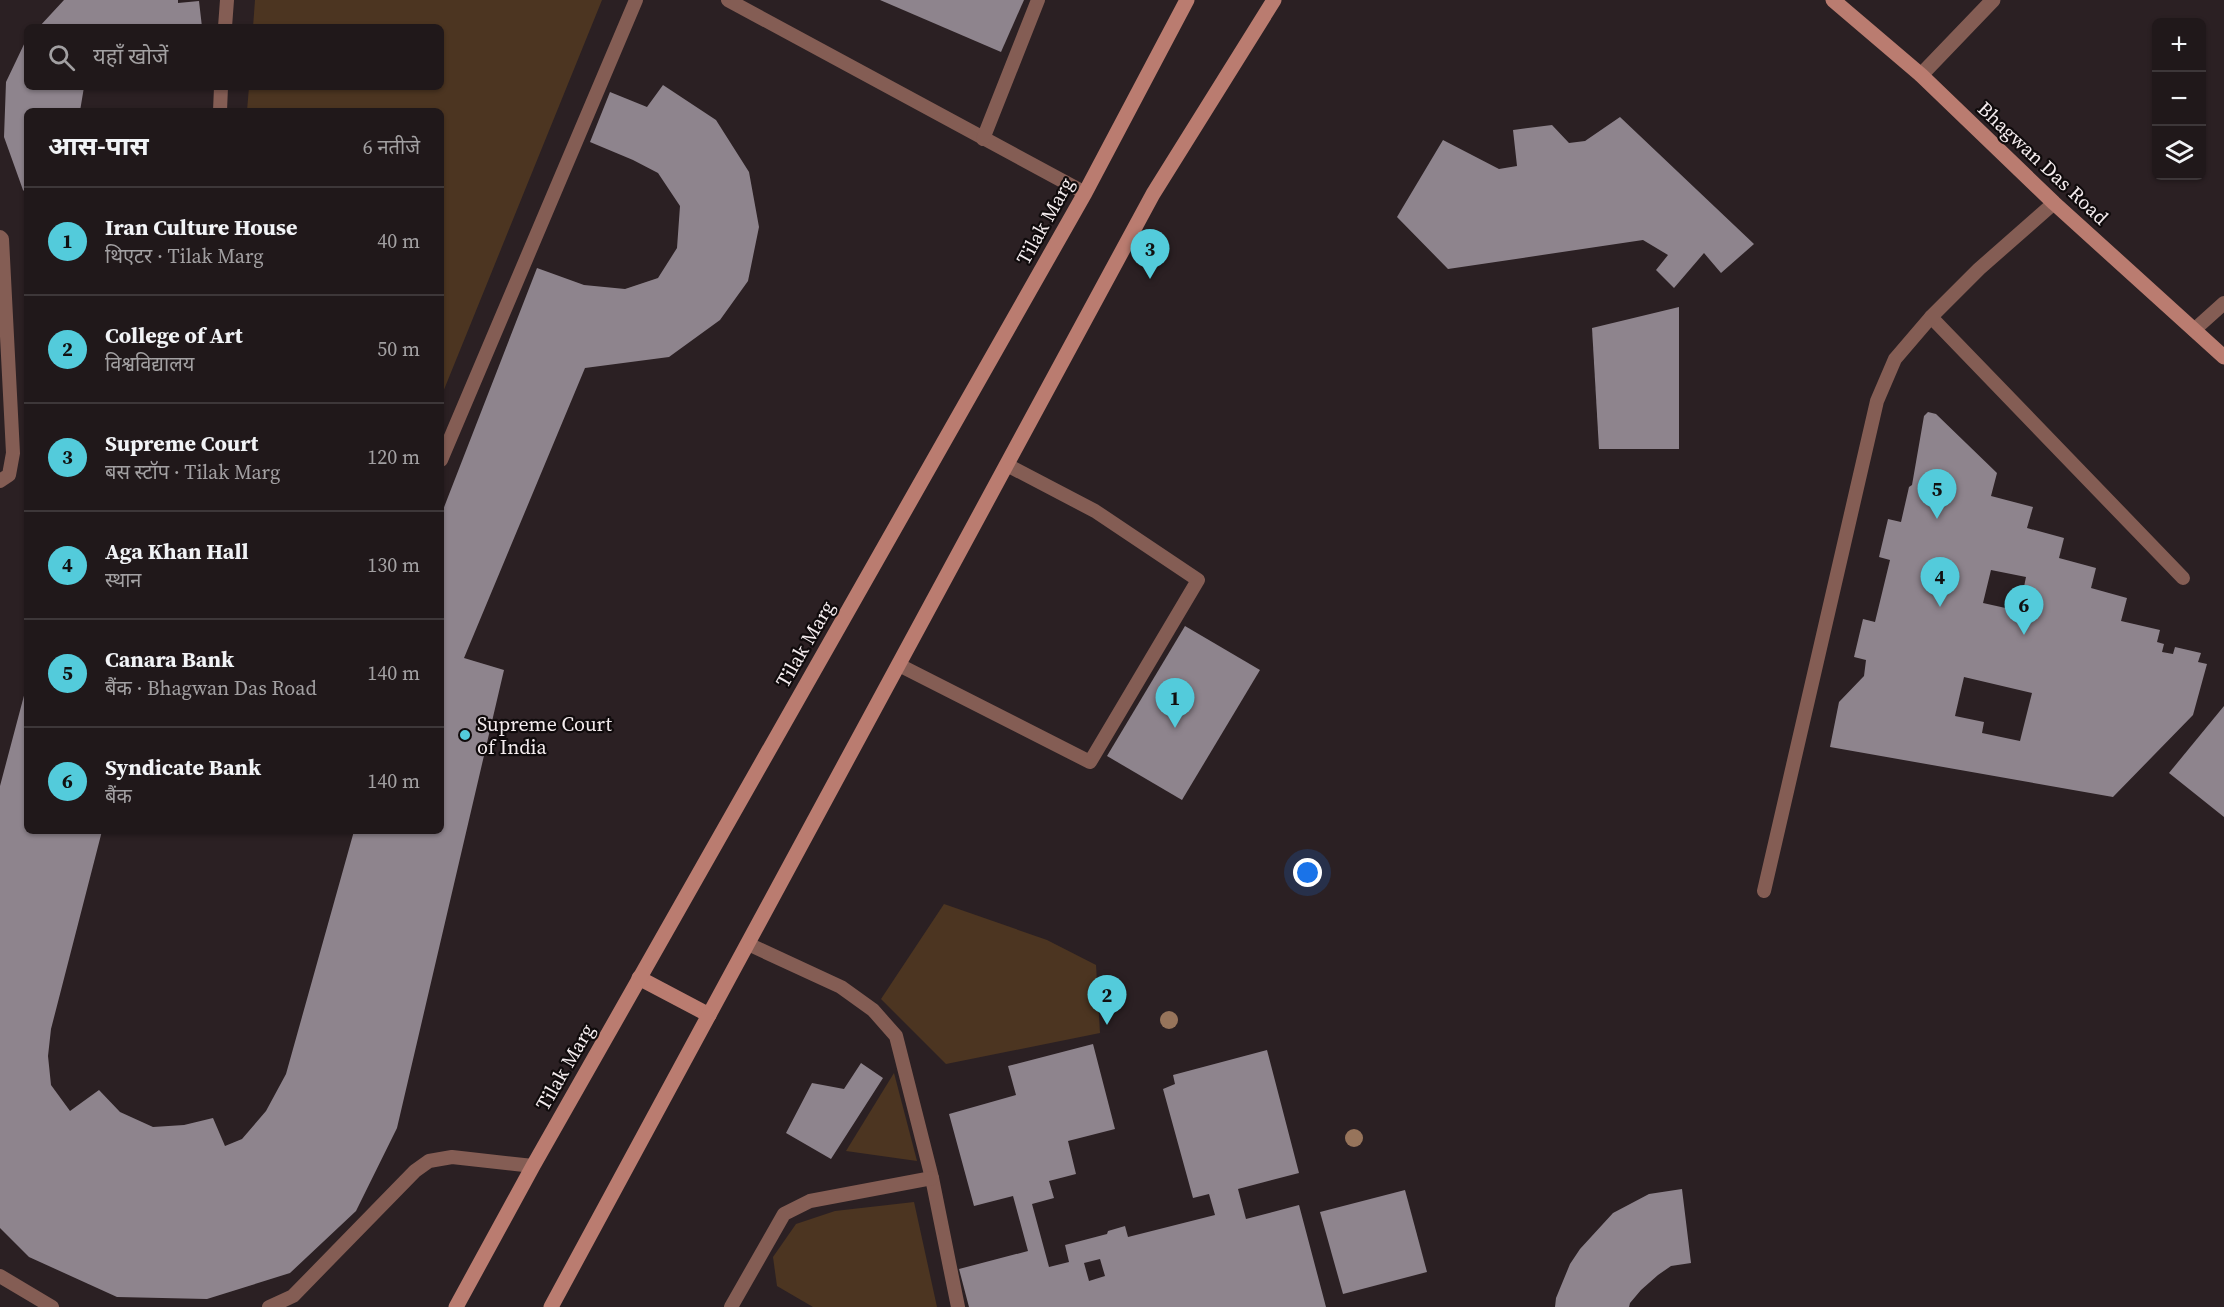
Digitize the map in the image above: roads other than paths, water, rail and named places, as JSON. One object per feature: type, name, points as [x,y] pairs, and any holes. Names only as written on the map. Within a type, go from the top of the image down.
[{"type":"main road","name":"Tilak Marg","points":[[456,1307],[639,978],[1085,193],[1187,0]]},
{"type":"main road","points":[[551,1307],[1153,194],[1274,0]]},
{"type":"main road","name":"Bhagwan Das Road","points":[[1833,0],[1921,75],[2054,203],[2224,357]]},
{"type":"main road","points":[[639,978],[709,1014]]},
{"type":"street","points":[[1921,75],[1993,0]]},
{"type":"lane","points":[[225,24],[227,0]]},
{"type":"lane","points":[[444,453],[636,0]]},
{"type":"lane","points":[[728,0],[1085,193]]},
{"type":"lane","points":[[983,139],[1038,0]]},
{"type":"lane","points":[[220,108],[222,90]]},
{"type":"lane","points":[[1764,891],[1877,401],[1895,359],[1930,317],[1979,268],[2054,203]]},
{"type":"lane","points":[[0,237],[2,239],[13,453],[9,476],[0,482]]},
{"type":"lane","points":[[2194,330],[2224,303]]},
{"type":"lane","points":[[1930,317],[2183,578]]},
{"type":"lane","points":[[899,665],[1090,762],[1198,580],[1095,511],[1006,465]]},
{"type":"lane","points":[[748,944],[841,987],[873,1010],[896,1036],[932,1178],[958,1307]]},
{"type":"lane","points":[[269,1307],[293,1296],[415,1171],[429,1161],[452,1157],[533,1166]]},
{"type":"lane","points":[[731,1307],[784,1214],[810,1201],[932,1178]]},
{"type":"lane","points":[[0,1276],[52,1307]]},
{"type":"place","name":"Supreme Court","points":[[1150,279]]},
{"type":"place","name":"Canara Bank","points":[[1937,519]]},
{"type":"place","name":"Aga Khan Hall","points":[[1940,607]]},
{"type":"place","name":"Syndicate Bank","points":[[2024,635]]},
{"type":"place","name":"Iran Culture House","points":[[1175,728]]},
{"type":"place","name":"Supreme Court of India","points":[[465,735]]},
{"type":"place","name":"College of Art","points":[[1107,1025]]}]
